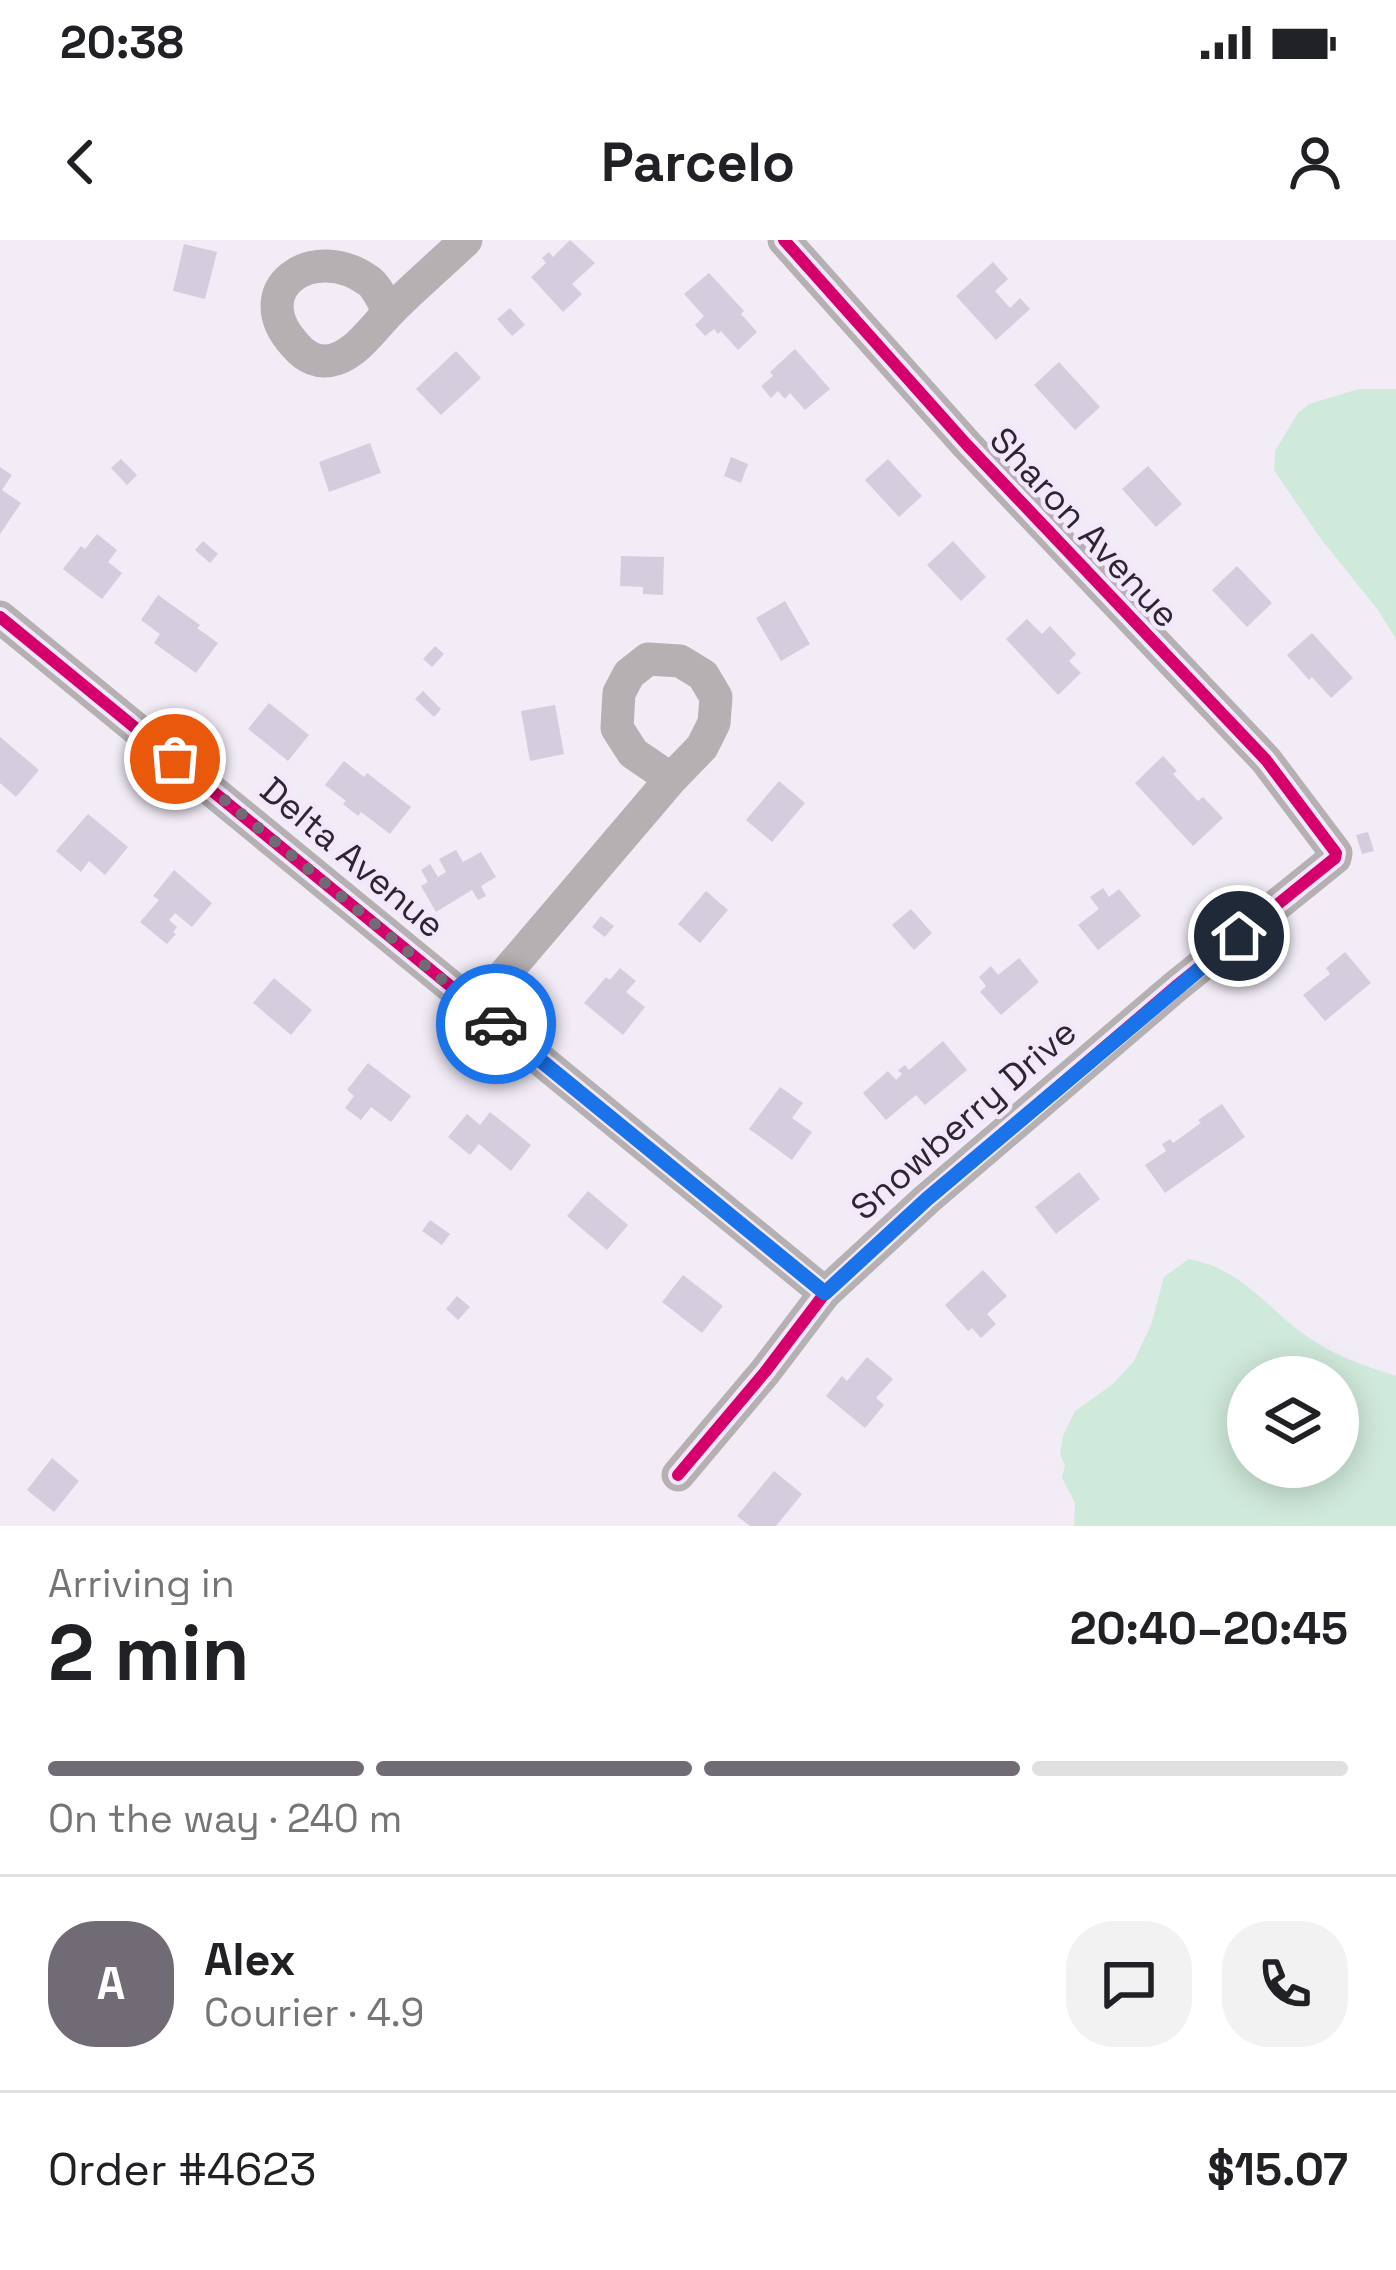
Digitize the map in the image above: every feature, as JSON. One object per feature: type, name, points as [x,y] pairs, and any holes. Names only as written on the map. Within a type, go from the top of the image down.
[{"type":"street","points":[[389,312],[466,240]]},
{"type":"street","name":"Sharon Avenue","points":[[784,240],[967,446],[1266,760],[1336,853],[1335,858]]},
{"type":"street","name":"Delta Avenue","points":[[0,617],[825,1293]]},
{"type":"street","points":[[476,1008],[671,779]]},
{"type":"street","name":"Snowberry Drive","points":[[679,1475],[825,1293],[927,1199],[1175,987],[1335,858]]},
{"type":"green space","points":[[1359,389],[1396,389],[1396,639],[1274,470],[1275,451],[1298,413],[1309,404]]},
{"type":"green space","points":[[1189,1259],[1239,1280],[1293,1326],[1342,1356],[1227,1356],[1227,1488],[1359,1488],[1359,1363],[1396,1376],[1396,1526],[1074,1526],[1075,1503],[1062,1478],[1063,1436],[1075,1411],[1113,1384],[1134,1361],[1151,1325],[1164,1277]]},
{"type":"building","points":[[570,240],[595,263],[572,284],[582,294],[563,312],[531,277],[546,263],[542,258],[549,252],[553,257]]},
{"type":"building","points":[[184,244],[217,252],[205,299],[173,291]]},
{"type":"building","points":[[993,262],[1008,279],[995,291],[1010,308],[1020,298],[1030,309],[996,340],[956,296]]},
{"type":"building","points":[[709,273],[757,332],[738,350],[721,331],[718,334],[714,329],[705,336],[695,325],[704,316],[684,294]]},
{"type":"building","points":[[510,308],[525,325],[512,336],[497,319]]},
{"type":"building","points":[[795,349],[830,389],[805,410],[790,393],[785,399],[778,391],[771,398],[761,386]]},
{"type":"building","points":[[456,351],[481,378],[441,415],[416,389]]},
{"type":"building","points":[[1059,362],[1100,407],[1075,430],[1034,385]]},
{"type":"building","points":[[370,443],[381,473],[329,492],[319,462]]},
{"type":"building","points":[[731,457],[748,464],[741,483],[724,476]]},
{"type":"building","points":[[121,459],[137,475],[127,485],[111,468]]},
{"type":"building","points":[[888,459],[922,496],[899,517],[865,480]]},
{"type":"building","points":[[1148,466],[1182,504],[1156,527],[1122,489]]},
{"type":"building","points":[[0,467],[12,475],[2,490],[21,503],[0,534]]},
{"type":"building","points":[[97,534],[117,550],[108,562],[122,573],[102,599],[63,569]]},
{"type":"building","points":[[203,541],[218,554],[210,563],[195,550]]},
{"type":"building","points":[[953,541],[986,577],[961,601],[927,565]]},
{"type":"building","points":[[621,556],[664,557],[663,595],[643,594],[643,587],[620,586]]},
{"type":"building","points":[[1237,566],[1272,603],[1247,627],[1212,590]]},
{"type":"building","points":[[158,595],[218,643],[196,673],[154,643],[160,634],[141,620]]},
{"type":"building","points":[[785,601],[810,644],[781,661],[756,618]]},
{"type":"building","points":[[1027,619],[1042,634],[1050,626],[1076,654],[1069,661],[1081,673],[1058,695],[1006,639]]},
{"type":"building","points":[[1312,633],[1353,678],[1331,698],[1287,655]]},
{"type":"building","points":[[435,646],[444,654],[432,667],[423,659]]},
{"type":"building","points":[[423,691],[441,709],[434,717],[415,699]]},
{"type":"building","points":[[269,703],[309,735],[288,761],[248,729]]},
{"type":"building","points":[[555,705],[564,754],[530,761],[521,711]]},
{"type":"building","points":[[0,737],[39,770],[16,797],[0,783]]},
{"type":"building","points":[[1163,756],[1198,801],[1203,797],[1223,818],[1193,846],[1135,783]]},
{"type":"building","points":[[344,761],[411,807],[390,834],[361,812],[358,816],[325,785]]},
{"type":"building","points":[[779,781],[805,803],[772,842],[746,820]]},
{"type":"building","points":[[88,814],[128,847],[105,875],[89,861],[81,872],[56,851]]},
{"type":"building","points":[[1368,832],[1374,851],[1362,854],[1356,835]]},
{"type":"building","points":[[456,850],[463,862],[481,852],[496,877],[481,886],[486,896],[478,900],[472,890],[436,912],[421,886],[428,882],[421,870],[430,864],[438,877],[446,872],[439,859]]},
{"type":"building","points":[[174,870],[212,903],[192,927],[175,913],[169,920],[177,927],[176,934],[167,944],[140,922],[159,900],[153,896]]},
{"type":"building","points":[[1103,888],[1109,897],[1119,889],[1141,916],[1098,950],[1078,925],[1099,909],[1090,897]]},
{"type":"building","points":[[706,891],[728,910],[700,943],[678,924]]},
{"type":"building","points":[[911,909],[932,933],[914,950],[892,925]]},
{"type":"building","points":[[601,916],[614,926],[605,937],[592,927]]},
{"type":"building","points":[[1345,952],[1371,983],[1325,1021],[1303,995],[1330,974],[1326,968]]},
{"type":"building","points":[[1019,958],[1039,982],[1001,1015],[980,992],[986,986],[979,977],[991,966],[998,975]]},
{"type":"building","points":[[620,968],[636,981],[626,992],[645,1007],[623,1035],[584,1003]]},
{"type":"building","points":[[274,978],[312,1010],[291,1035],[253,1003]]},
{"type":"building","points":[[943,1041],[967,1070],[925,1105],[916,1095],[886,1120],[863,1093],[888,1071],[896,1080],[902,1074],[898,1070],[905,1065],[909,1070]]},
{"type":"building","points":[[368,1063],[411,1096],[391,1122],[371,1107],[361,1120],[345,1108],[354,1096],[347,1090]]},
{"type":"building","points":[[780,1087],[803,1103],[792,1118],[812,1132],[792,1160],[749,1129]]},
{"type":"building","points":[[1222,1104],[1245,1137],[1165,1193],[1145,1165],[1166,1151],[1162,1144],[1170,1139],[1173,1143]]},
{"type":"building","points":[[490,1112],[531,1145],[511,1171],[479,1144],[470,1155],[448,1137],[467,1114],[480,1125]]},
{"type":"building","points":[[1079,1172],[1100,1199],[1056,1234],[1035,1207]]},
{"type":"building","points":[[588,1191],[628,1225],[607,1250],[567,1216]]},
{"type":"building","points":[[430,1220],[450,1234],[442,1245],[422,1231]]},
{"type":"building","points":[[983,1270],[1007,1296],[987,1314],[996,1324],[981,1338],[972,1328],[968,1331],[945,1305]]},
{"type":"building","points":[[683,1275],[723,1306],[702,1333],[662,1302]]},
{"type":"building","points":[[457,1296],[470,1307],[458,1320],[446,1309]]},
{"type":"building","points":[[867,1357],[893,1379],[876,1398],[884,1405],[865,1428],[826,1396],[842,1376],[847,1381]]},
{"type":"building","points":[[52,1458],[79,1481],[54,1512],[27,1490]]},
{"type":"building","points":[[774,1471],[802,1494],[776,1526],[750,1526],[737,1516]]},
{"type":"cycle path","points":[[678,1475],[825,1293],[927,1199],[1336,853],[1266,760],[967,445],[784,240]]},
{"type":"cycle path","points":[[0,617],[825,1293]]},
{"type":"way so far","points":[[175,759],[496,1024]]},
{"type":"route","points":[[496,1024],[825,1293],[927,1199],[1239,936]]}]
